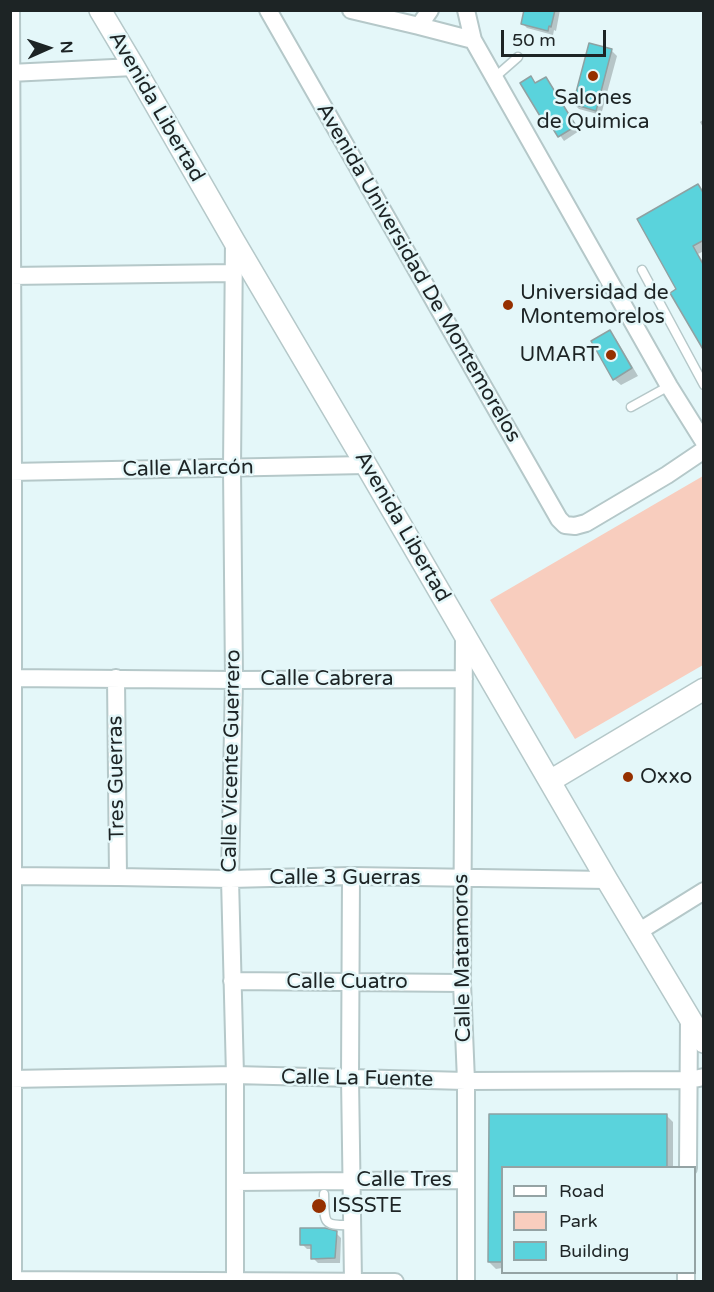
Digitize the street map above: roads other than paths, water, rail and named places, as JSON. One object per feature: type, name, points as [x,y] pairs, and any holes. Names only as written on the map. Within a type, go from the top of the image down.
[{"type":"street","points":[[11,10],[12,1281],[395,1281]]},
{"type":"street","name":"Avenida Libertad","points":[[100,10],[704,1042]]},
{"type":"street","name":"Avenida Universidad De Montemorelos","points":[[268,10],[559,519],[565,525],[575,526],[586,523],[704,450]]},
{"type":"street","points":[[351,10],[473,40]]},
{"type":"street","points":[[419,26],[430,10]]},
{"type":"street","points":[[466,10],[473,40],[669,386],[704,442]]},
{"type":"street","points":[[11,73],[134,67]]},
{"type":"street","name":"Calle Vicente Guerrero","points":[[234,241],[232,468],[234,680],[230,879],[235,1075],[236,1281]]},
{"type":"street","points":[[11,276],[233,273]]},
{"type":"street","name":"Calle Alarcón","points":[[12,472],[366,465]]},
{"type":"street","name":"Calle Matamoros","points":[[464,635],[462,982],[466,1081],[466,1281]]},
{"type":"street","name":"Calle Cabrera","points":[[12,678],[464,679]]},
{"type":"street","name":"Tres Guerras","points":[[116,678],[118,877]]},
{"type":"street","points":[[550,781],[704,689]]},
{"type":"street","name":"Calle 3 Guerras","points":[[12,876],[230,879],[351,876],[607,879]]},
{"type":"street","points":[[351,876],[350,1078],[353,1281]]},
{"type":"street","points":[[638,932],[704,891]]},
{"type":"street","name":"Calle Cuatro","points":[[232,981],[462,982]]},
{"type":"street","points":[[688,1166],[696,1079],[689,1019]]},
{"type":"street","name":"Calle La Fuente","points":[[12,1079],[235,1075],[466,1081],[696,1079]]},
{"type":"street","name":"Calle Tres","points":[[235,1182],[466,1180]]},
{"type":"lane","points":[[494,78],[518,57]]},
{"type":"lane","points":[[642,270],[704,384]]},
{"type":"lane","points":[[631,407],[669,386]]},
{"type":"lane","points":[[324,1194],[325,1219],[328,1224],[352,1226]]},
{"type":"place","name":"Salones de Quimica","points":[[593,76]]},
{"type":"place","name":"Universidad de Montemorelos","points":[[508,305]]},
{"type":"place","name":"UMART","points":[[611,355]]},
{"type":"place","name":"Oxxo","points":[[628,777]]},
{"type":"place","name":"ISSSTE","points":[[319,1206]]}]
